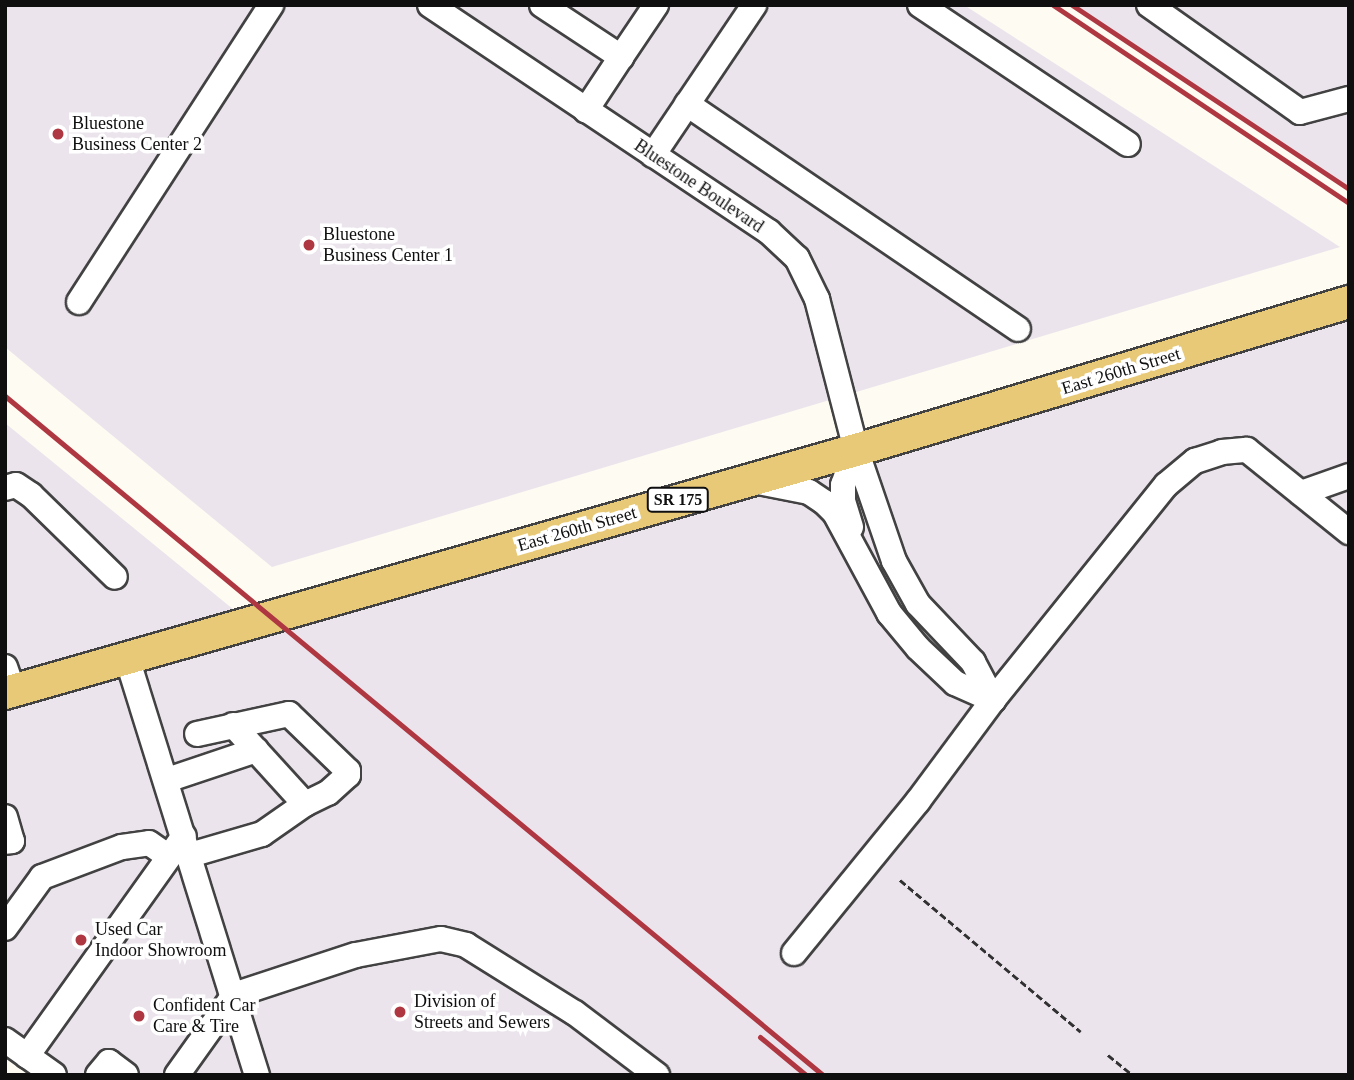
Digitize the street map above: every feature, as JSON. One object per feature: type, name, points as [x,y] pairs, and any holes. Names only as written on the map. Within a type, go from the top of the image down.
[{"type":"main road","name":"East 260th Street","points":[[8,683],[127,658],[856,450],[1349,302]]},
{"type":"street","points":[[79,302],[271,5]]},
{"type":"street","name":"Bluestone Boulevard","points":[[430,5],[769,232],[797,258],[817,299],[856,450],[884,540],[904,582],[935,624],[973,662],[993,700]]},
{"type":"street","points":[[542,5],[621,57]]},
{"type":"street","points":[[586,110],[656,5]]},
{"type":"street","points":[[653,155],[754,5]]},
{"type":"street","points":[[920,5],[1128,144]]},
{"type":"street","points":[[1149,5],[1300,112],[1349,99]]},
{"type":"street","points":[[687,104],[1018,329]]},
{"type":"street","points":[[856,450],[843,485],[843,501],[860,560]]},
{"type":"street","points":[[794,953],[918,801],[993,700],[1166,485],[1195,461],[1222,452],[1247,450],[1349,532]]},
{"type":"street","points":[[1301,493],[1349,476]]},
{"type":"street","points":[[749,480],[809,492],[822,500],[835,513],[890,613],[918,648],[955,683],[993,700]]},
{"type":"street","points":[[5,488],[16,485],[31,495],[115,577]]},
{"type":"street","points":[[127,658],[167,780],[181,849],[234,995],[257,1075]]},
{"type":"street","points":[[5,928],[42,877],[121,847],[149,843],[181,849],[262,834],[305,804],[328,793],[348,775],[348,771],[289,714],[197,734]]},
{"type":"street","points":[[233,725],[305,804]]},
{"type":"street","points":[[167,780],[256,750]]},
{"type":"street","points":[[5,817],[12,841],[5,842]]},
{"type":"street","points":[[27,1055],[181,849]]},
{"type":"street","points":[[177,1075],[234,995],[356,954],[441,939],[466,945],[564,1006],[657,1075]]},
{"type":"street","points":[[5,1040],[54,1075]]},
{"type":"street","points":[[98,1075],[109,1062],[126,1075]]},
{"type":"path","points":[[900,880],[1081,1032]]},
{"type":"path","points":[[1108,1055],[1133,1075]]},
{"type":"shaded area","points":[[5,5],[964,5],[1340,247],[272,567],[5,347]]},
{"type":"shaded area","points":[[1072,5],[1349,5],[1349,189]]},
{"type":"shaded area","points":[[1349,302],[1349,1075],[54,1075],[5,1040],[5,423],[250,623]]},
{"type":"railway","points":[[1053,5],[1349,203]]},
{"type":"railway","points":[[1072,5],[1349,189]]},
{"type":"railway","points":[[5,396],[823,1075]]},
{"type":"railway","points":[[760,1037],[806,1075]]},
{"type":"place","name":"Bluestone Business Center 2","points":[[58,134]]},
{"type":"place","name":"Bluestone Business Center 1","points":[[309,245]]},
{"type":"place","name":"Used Car Indoor Showroom","points":[[81,940]]},
{"type":"place","name":"Division of Streets and Sewers","points":[[400,1012]]},
{"type":"place","name":"Confident Car Care & Tire","points":[[139,1016]]}]
